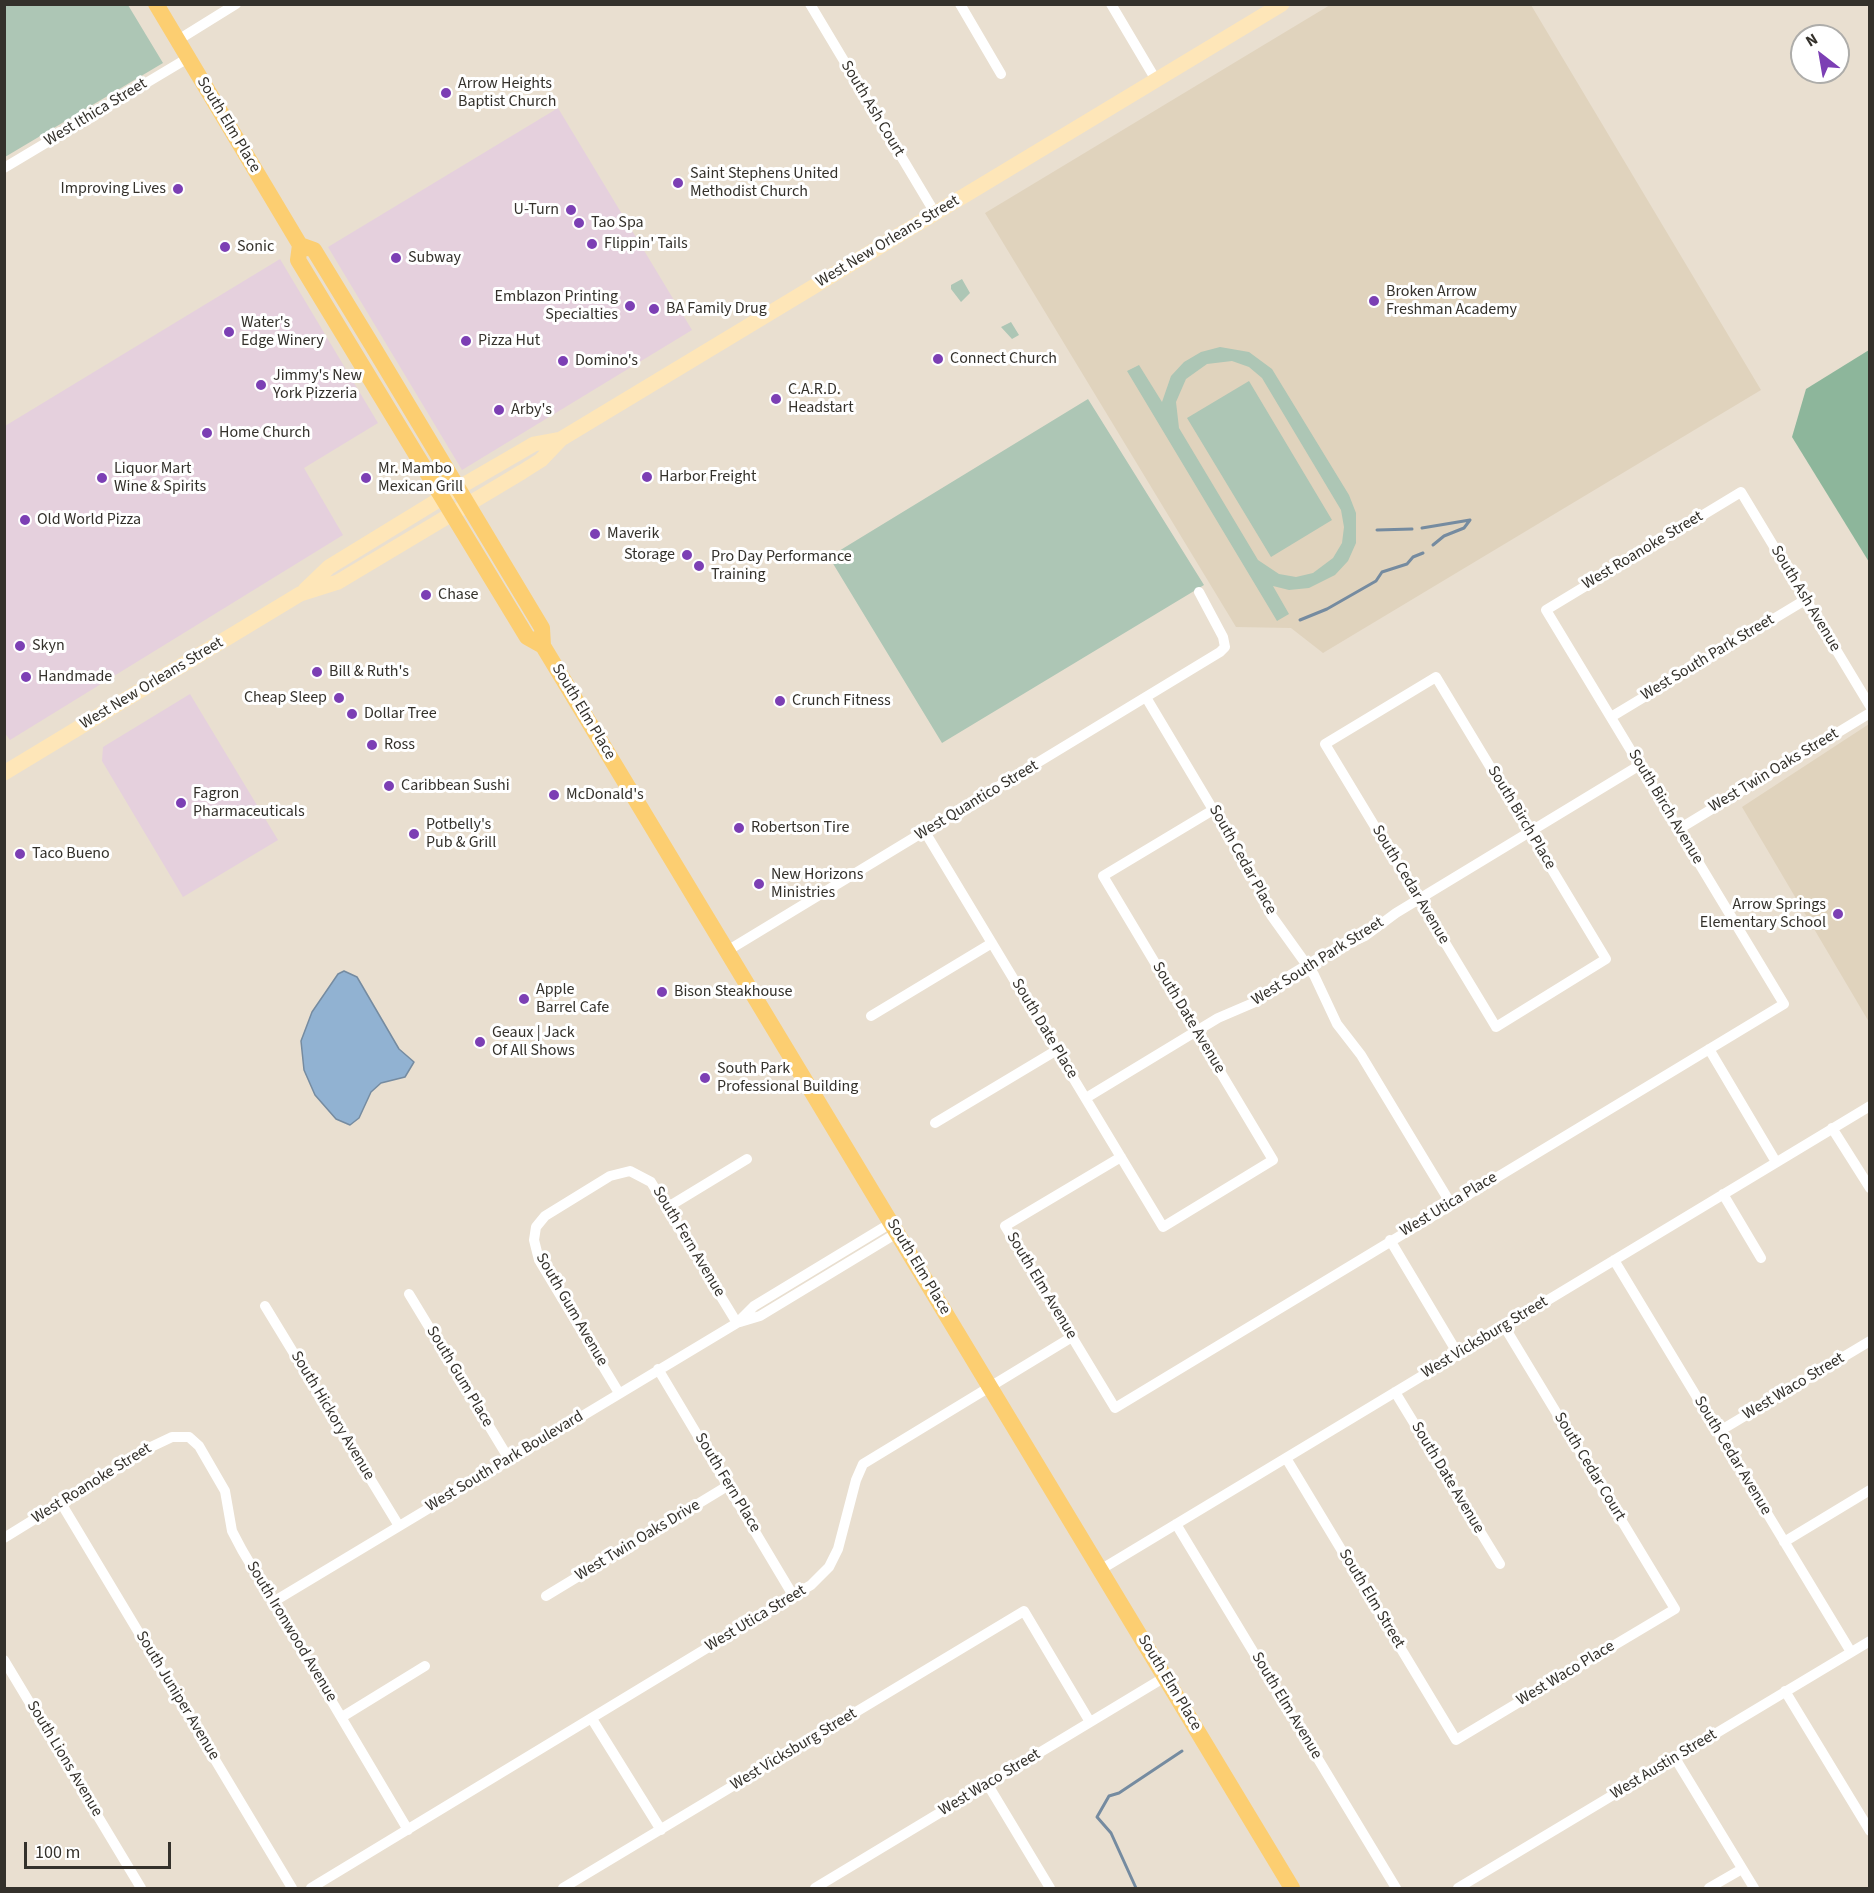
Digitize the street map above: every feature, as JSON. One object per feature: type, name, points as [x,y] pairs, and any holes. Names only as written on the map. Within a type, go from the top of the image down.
[{"type":"main road","name":"South Elm Place","points":[[156,4],[300,245],[298,260],[527,637],[543,646]]},
{"type":"main road","name":"West New Orleans Street","points":[[300,594],[338,582],[541,460],[561,439],[1215,45],[1273,7]]},
{"type":"main road","name":"South Elm Place","points":[[300,245],[314,250],[372,345],[542,628],[543,646],[1292,1888]]},
{"type":"main road","points":[[356,355],[372,345]]},
{"type":"main road","name":"West New Orleans Street","points":[[4,773],[300,594],[329,567],[458,488],[534,444],[561,439]]},
{"type":"street","points":[[178,40],[236,4]]},
{"type":"street","points":[[960,4],[1002,74]]},
{"type":"street","points":[[1111,4],[1156,80]]},
{"type":"street","name":"South Ash Court","points":[[815,6],[935,213]]},
{"type":"street","name":"West Ithica Street","points":[[4,168],[188,58]]},
{"type":"street","name":"South Ash Avenue","points":[[1741,492],[1869,706]]},
{"type":"street","name":"West Roanoke Street","points":[[1546,610],[1741,492]]},
{"type":"street","name":"West Quantico Street","points":[[727,951],[1147,699],[1226,647],[1217,623],[1199,592]]},
{"type":"street","name":"West South Park Street","points":[[1611,717],[1805,600]]},
{"type":"street","name":"South Birch Avenue","points":[[1546,610],[1784,1004]]},
{"type":"street","name":"South Cedar Avenue","points":[[1436,677],[1325,744],[1496,1027]]},
{"type":"street","name":"South Birch Place","points":[[1436,677],[1606,959],[1496,1027]]},
{"type":"street","name":"South Cedar Place","points":[[1147,699],[1255,880],[1271,915],[1307,965],[1338,1024],[1361,1055],[1451,1204]]},
{"type":"street","name":"West Twin Oaks Street","points":[[1679,829],[1869,713]]},
{"type":"street","name":"West South Park Street","points":[[1086,1098],[1218,1018],[1253,1003],[1307,965],[1365,936],[1418,899],[1640,765]]},
{"type":"street","name":"South Date Avenue","points":[[1163,1227],[1273,1160],[1103,876],[1214,810]]},
{"type":"street","name":"South Date Place","points":[[925,832],[1163,1227]]},
{"type":"street","points":[[871,1016],[992,943]]},
{"type":"street","name":"West Utica Place","points":[[1115,1408],[1784,1004]]},
{"type":"street","points":[[1709,1049],[1776,1162]]},
{"type":"street","points":[[935,1123],[1057,1050]]},
{"type":"street","name":"West Vicksburg Street","points":[[1100,1570],[1869,1106]]},
{"type":"street","points":[[1832,1128],[1869,1188]]},
{"type":"street","name":"South Elm Avenue","points":[[1115,1408],[1005,1226],[1121,1157]]},
{"type":"street","points":[[668,1207],[747,1159]]},
{"type":"street","name":"South Fern Avenue","points":[[630,1171],[651,1182],[737,1323]]},
{"type":"street","name":"South Gum Avenue","points":[[620,1393],[539,1260],[534,1240],[536,1227],[545,1216],[610,1176],[630,1171]]},
{"type":"street","points":[[1723,1194],[1761,1258]]},
{"type":"street","name":"West South Park Boulevard","points":[[273,1602],[737,1323],[754,1306],[894,1228]]},
{"type":"street","points":[[1390,1240],[1458,1354]]},
{"type":"street","name":"South Cedar Avenue","points":[[1614,1260],[1851,1652]]},
{"type":"street","name":"South Gum Place","points":[[409,1294],[509,1459]]},
{"type":"street","name":"South Hickory Avenue","points":[[265,1306],[399,1526]]},
{"type":"street","name":"South Cedar Court","points":[[1504,1326],[1675,1609]]},
{"type":"street","name":"West Utica Street","points":[[311,1888],[794,1597],[821,1576],[834,1558],[856,1480],[863,1464],[1072,1337]]},
{"type":"street","name":"West Waco Street","points":[[1718,1432],[1869,1341]]},
{"type":"street","name":"South Fern Place","points":[[658,1370],[729,1485],[794,1597]]},
{"type":"street","name":"South Date Avenue","points":[[1395,1392],[1500,1564]]},
{"type":"street","name":"West Roanoke Street","points":[[4,1538],[153,1446],[172,1437],[182,1436]]},
{"type":"street","name":"South Ironwood Avenue","points":[[182,1436],[189,1437],[199,1446],[219,1479],[225,1491],[232,1531],[408,1830]]},
{"type":"street","name":"South Elm Street","points":[[1286,1458],[1456,1740]]},
{"type":"street","name":"West Twin Oaks Drive","points":[[546,1596],[729,1485]]},
{"type":"street","points":[[1784,1542],[1869,1490]]},
{"type":"street","name":"South Juniper Avenue","points":[[62,1503],[292,1888]]},
{"type":"street","name":"South Elm Avenue","points":[[1176,1524],[1396,1888]]},
{"type":"street","name":"West Waco Place","points":[[1456,1740],[1675,1609]]},
{"type":"street","name":"West Vicksburg Street","points":[[563,1888],[1024,1611],[1090,1722]]},
{"type":"street","name":"West Austin Street","points":[[1458,1888],[1869,1641]]},
{"type":"street","name":"South Lions Avenue","points":[[4,1660],[141,1888]]},
{"type":"street","points":[[342,1717],[425,1666]]},
{"type":"street","name":"West Waco Street","points":[[815,1888],[1166,1677]]},
{"type":"street","points":[[1785,1691],[1869,1831]]},
{"type":"street","points":[[592,1719],[661,1830]]},
{"type":"street","points":[[1675,1758],[1754,1888]]},
{"type":"street","points":[[988,1785],[1050,1888]]},
{"type":"street","points":[[1709,1888],[1742,1869]]},
{"type":"shaded area","name":"Broken Arrow Freshman Academy","points":[[1330,5],[1531,5],[1761,390],[1323,653],[1291,628],[1236,627],[985,213]]},
{"type":"shaded area","points":[[558,108],[692,330],[462,470],[328,247]]},
{"type":"shaded area","points":[[280,259],[378,423],[304,468],[343,535],[10,740],[4,732],[5,426]]},
{"type":"shaded area","name":"Fagron Pharmaceuticals","points":[[190,694],[278,840],[183,897],[102,761],[103,747]]},
{"type":"shaded area","name":"Arrow Springs Elementary School","points":[[1869,724],[1869,1022],[1742,807]]},
{"type":"green space","points":[[4,5],[128,5],[163,63],[5,157]]},
{"type":"green space","points":[[962,279],[970,293],[961,302],[951,289],[951,285]]},
{"type":"green space","points":[[1011,322],[1019,335],[1012,339],[1001,327]]},
{"type":"green space","points":[[1220,347],[1249,352],[1272,369],[1349,495],[1356,513],[1356,543],[1348,561],[1335,575],[1309,588],[1289,590],[1273,586],[1289,614],[1277,621],[1127,371],[1139,365],[1162,402],[1171,376],[1184,362],[1201,352]],"holes":[[[1232,361],[1249,367],[1262,378],[1341,510],[1344,527],[1342,543],[1333,558],[1313,573],[1296,577],[1279,574],[1258,560],[1179,428],[1176,402],[1186,379],[1207,364]]]},
{"type":"green space","points":[[1869,350],[1869,562],[1792,437],[1806,389]]},
{"type":"green space","points":[[1249,381],[1332,520],[1271,557],[1187,418]]},
{"type":"green space","points":[[1088,399],[1204,585],[942,743],[829,557]]},
{"type":"water","points":[[344,971],[357,977],[399,1049],[414,1062],[405,1077],[381,1083],[371,1092],[359,1118],[350,1125],[336,1119],[315,1095],[304,1070],[301,1041],[312,1012],[338,974]]},
{"type":"waterway","points":[[1422,528],[1470,520]]},
{"type":"waterway","points":[[1433,545],[1444,536],[1464,528],[1470,520]]},
{"type":"waterway","points":[[1377,530],[1412,529]]},
{"type":"waterway","points":[[1300,620],[1327,609],[1376,581],[1382,572],[1407,564],[1413,557],[1423,553]]},
{"type":"waterway","points":[[1136,1888],[1111,1833],[1097,1817],[1109,1796],[1119,1793],[1182,1751]]},
{"type":"place","name":"Arrow Heights Baptist Church","points":[[446,93]]},
{"type":"place","name":"Saint Stephens United Methodist Church","points":[[678,183]]},
{"type":"place","name":"Improving Lives","points":[[178,189]]},
{"type":"place","name":"U-Turn","points":[[571,210]]},
{"type":"place","name":"Tao Spa","points":[[579,223]]},
{"type":"place","name":"Flippin' Tails","points":[[592,244]]},
{"type":"place","name":"Sonic","points":[[225,247]]},
{"type":"place","name":"Subway","points":[[396,258]]},
{"type":"place","name":"Broken Arrow Freshman Academy","points":[[1374,301]]},
{"type":"place","name":"Emblazon Printing Specialties","points":[[630,306]]},
{"type":"place","name":"BA Family Drug","points":[[654,309]]},
{"type":"place","name":"Water's Edge Winery","points":[[229,332]]},
{"type":"place","name":"Pizza Hut","points":[[466,341]]},
{"type":"place","name":"Connect Church","points":[[938,359]]},
{"type":"place","name":"Domino's","points":[[563,361]]},
{"type":"place","name":"Jimmy's New York Pizzeria","points":[[261,385]]},
{"type":"place","name":"C.A.R.D. Headstart","points":[[776,399]]},
{"type":"place","name":"Arby's","points":[[499,410]]},
{"type":"place","name":"Home Church","points":[[207,433]]},
{"type":"place","name":"Harbor Freight","points":[[647,477]]},
{"type":"place","name":"Liquor Mart Wine & Spirits","points":[[102,478]]},
{"type":"place","name":"Mr. Mambo Mexican Grill","points":[[366,478]]},
{"type":"place","name":"Old World Pizza","points":[[25,520]]},
{"type":"place","name":"Maverik","points":[[595,534]]},
{"type":"place","name":"Storage","points":[[687,555]]},
{"type":"place","name":"Pro Day Performance Training","points":[[699,566]]},
{"type":"place","name":"Chase","points":[[426,595]]},
{"type":"place","name":"Skyn","points":[[20,646]]},
{"type":"place","name":"Bill & Ruth's","points":[[317,672]]},
{"type":"place","name":"Handmade","points":[[26,677]]},
{"type":"place","name":"Cheap Sleep","points":[[339,698]]},
{"type":"place","name":"Crunch Fitness","points":[[780,701]]},
{"type":"place","name":"Dollar Tree","points":[[352,714]]},
{"type":"place","name":"Ross","points":[[372,745]]},
{"type":"place","name":"Caribbean Sushi","points":[[389,786]]},
{"type":"place","name":"McDonald's","points":[[554,795]]},
{"type":"place","name":"Fagron Pharmaceuticals","points":[[181,803]]},
{"type":"place","name":"Robertson Tire","points":[[739,828]]},
{"type":"place","name":"Potbelly's Pub & Grill","points":[[414,834]]},
{"type":"place","name":"Taco Bueno","points":[[20,854]]},
{"type":"place","name":"New Horizons Ministries","points":[[759,884]]},
{"type":"place","name":"Arrow Springs Elementary School","points":[[1838,914]]},
{"type":"place","name":"Bison Steakhouse","points":[[662,992]]},
{"type":"place","name":"Apple Barrel Cafe","points":[[524,999]]},
{"type":"place","name":"Geaux | Jack Of All Shows","points":[[480,1042]]},
{"type":"place","name":"South Park Professional Building","points":[[705,1078]]}]
